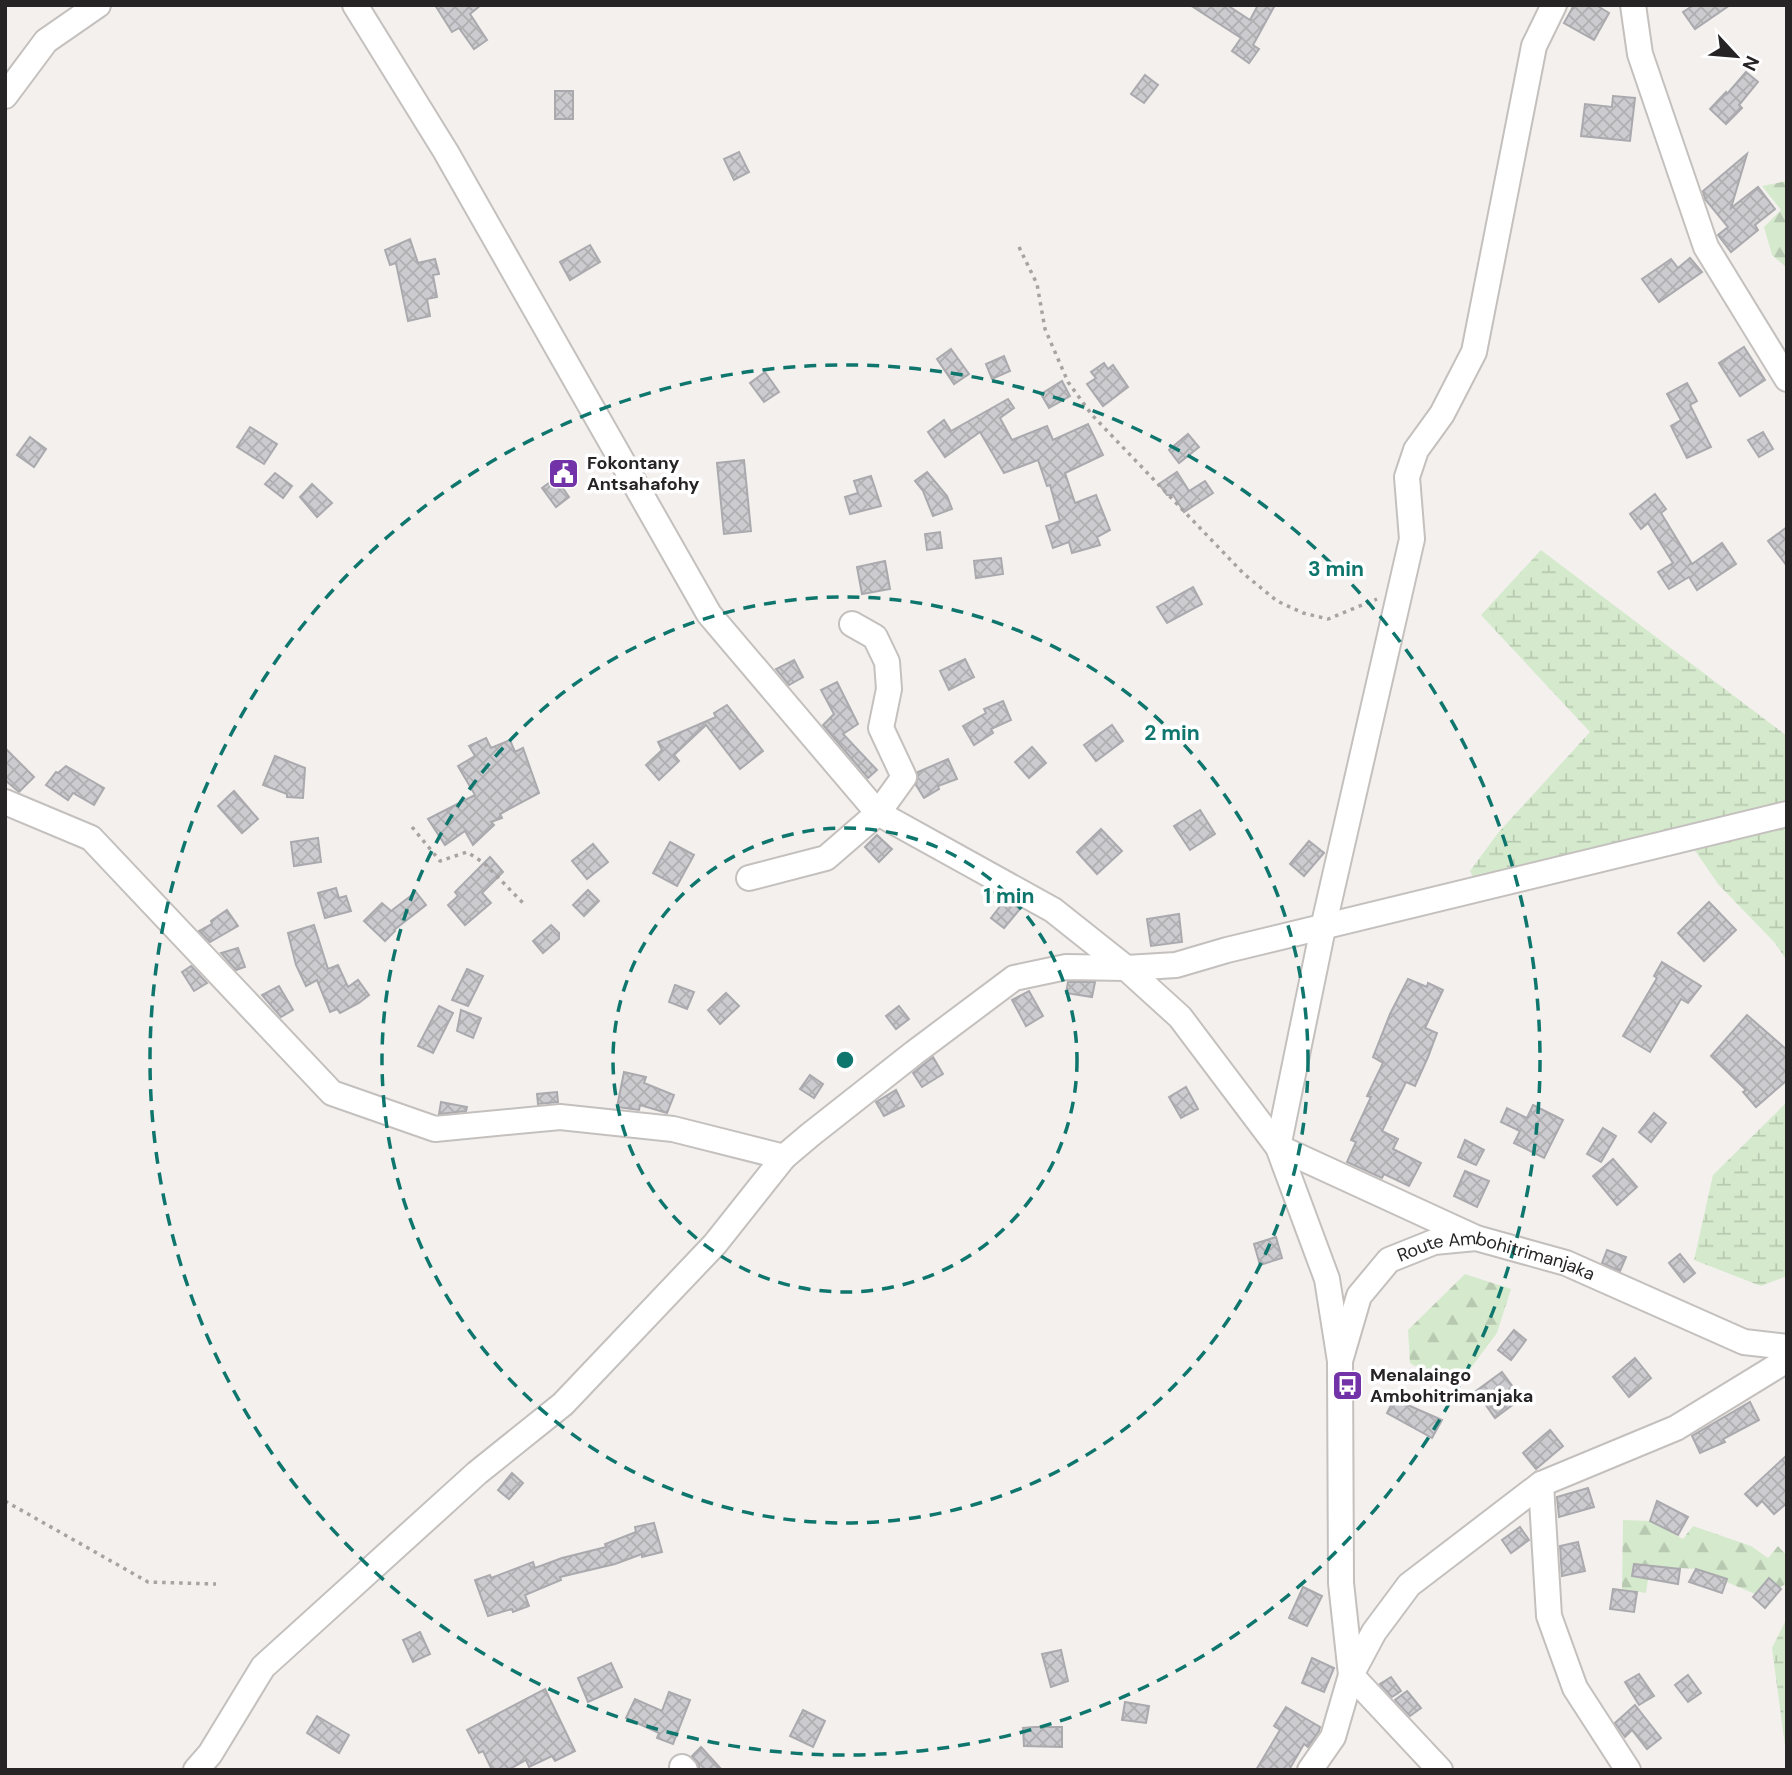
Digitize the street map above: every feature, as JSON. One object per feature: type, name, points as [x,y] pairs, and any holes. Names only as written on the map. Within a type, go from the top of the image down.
[{"type":"street","points":[[5,96],[46,41],[98,5]]},
{"type":"street","points":[[355,5],[446,152],[709,614],[878,813],[1053,910],[1126,968],[1180,1017],[1278,1147],[1327,1279],[1340,1361]]},
{"type":"street","points":[[1278,1147],[1323,928],[1412,539],[1407,477],[1416,450],[1442,414],[1474,352],[1534,46],[1553,5]]},
{"type":"street","points":[[1633,5],[1640,54],[1706,247],[1787,379]]},
{"type":"street","points":[[749,878],[826,858],[878,813],[904,777],[881,728],[889,688],[887,662],[875,637],[852,624]]},
{"type":"street","points":[[5,802],[91,838],[332,1093],[435,1129],[560,1117],[673,1129],[784,1157]]},
{"type":"street","points":[[196,1770],[210,1754],[263,1667],[477,1473],[563,1404],[715,1244],[784,1157],[914,1053],[1014,978],[1066,967],[1176,965],[1227,950],[1787,814]]},
{"type":"street","points":[[1278,1147],[1476,1238]]},
{"type":"street","name":"Route Ambohitrimanjaka","points":[[1310,1770],[1333,1737],[1351,1675],[1340,1583],[1340,1361],[1359,1296],[1389,1260],[1434,1242],[1476,1238],[1566,1263],[1744,1342],[1787,1347]]},
{"type":"street","points":[[1440,1770],[1351,1675],[1374,1632],[1409,1585],[1541,1483],[1675,1428],[1787,1360]]},
{"type":"street","points":[[1541,1483],[1549,1616],[1576,1688],[1628,1770]]},
{"type":"path","points":[[1019,247],[1037,284],[1045,329],[1068,382],[1092,415],[1244,575],[1278,600],[1303,613],[1328,619],[1402,589]]},
{"type":"path","points":[[412,827],[440,861],[467,852],[484,863],[523,903]]},
{"type":"path","points":[[5,1501],[148,1582],[216,1584]]},
{"type":"green space","points":[[1787,181],[1787,268],[1772,255],[1764,227],[1781,210],[1762,186]]},
{"type":"green space","points":[[1541,550],[1787,736],[1787,961],[1775,943],[1718,884],[1683,833],[1476,883],[1470,871],[1498,833],[1590,732],[1481,615]]},
{"type":"green space","points":[[1787,1102],[1787,1276],[1761,1286],[1694,1260],[1713,1175]]},
{"type":"green space","points":[[1465,1274],[1511,1289],[1497,1333],[1455,1389],[1410,1363],[1408,1330]]},
{"type":"green space","points":[[1623,1520],[1650,1521],[1683,1539],[1693,1526],[1751,1546],[1768,1558],[1778,1546],[1787,1556],[1787,1583],[1779,1588],[1768,1579],[1755,1594],[1696,1569],[1650,1566],[1646,1593],[1622,1589]]},
{"type":"green space","points":[[1787,1618],[1787,1761],[1772,1648]]},
{"type":"building","points":[[435,5],[481,5],[470,14],[487,40],[474,49],[459,28],[452,32]]},
{"type":"building","points":[[1190,5],[1227,5],[1250,20],[1258,5],[1275,5],[1253,45],[1259,49],[1249,63],[1232,51],[1241,38]]},
{"type":"building","points":[[1574,5],[1596,5],[1609,13],[1594,40],[1564,23]]},
{"type":"building","points":[[1694,5],[1730,5],[1695,29],[1683,12]]},
{"type":"building","points":[[1746,72],[1758,82],[1739,105],[1742,108],[1726,124],[1710,109]]},
{"type":"building","points":[[1145,75],[1158,85],[1144,103],[1131,94]]},
{"type":"building","points":[[555,91],[573,91],[573,119],[555,119]]},
{"type":"building","points":[[1613,96],[1635,98],[1630,141],[1581,136],[1585,104],[1612,107]]},
{"type":"building","points":[[739,152],[749,172],[734,180],[724,159]]},
{"type":"building","points":[[1747,154],[1731,208],[1758,187],[1775,209],[1755,225],[1758,230],[1731,252],[1718,235],[1728,227],[1705,199],[1703,191]]},
{"type":"building","points":[[410,239],[418,263],[435,259],[439,274],[433,275],[437,297],[427,299],[430,316],[408,321],[396,263],[390,265],[385,250]]},
{"type":"building","points":[[590,245],[600,262],[570,280],[560,262]]},
{"type":"building","points":[[1690,258],[1702,272],[1659,302],[1642,279],[1671,259],[1678,268]]},
{"type":"building","points":[[1744,347],[1765,380],[1740,396],[1719,363]]},
{"type":"building","points":[[951,349],[969,374],[954,384],[937,359]]},
{"type":"building","points":[[1004,356],[1010,371],[992,379],[986,364]]},
{"type":"building","points":[[1104,363],[1108,369],[1113,365],[1128,387],[1103,406],[1087,384],[1096,378],[1091,372]]},
{"type":"building","points":[[765,372],[779,392],[764,402],[750,383]]},
{"type":"building","points":[[1062,381],[1070,396],[1049,408],[1041,394]]},
{"type":"building","points":[[1687,383],[1697,401],[1690,405],[1711,447],[1687,458],[1671,426],[1681,420],[1667,394]]},
{"type":"building","points":[[1008,399],[1014,408],[1000,418],[1012,440],[1047,426],[1053,440],[1088,424],[1103,455],[1065,473],[1075,503],[1096,495],[1110,530],[1097,537],[1100,545],[1072,553],[1069,542],[1053,548],[1046,526],[1060,521],[1050,485],[1047,486],[1038,460],[1004,473],[980,432],[945,457],[928,432],[944,420],[951,431]]},
{"type":"building","points":[[250,427],[277,444],[264,464],[237,447]]},
{"type":"building","points":[[1763,432],[1773,449],[1759,457],[1748,440]]},
{"type":"building","points":[[1188,434],[1199,447],[1179,463],[1169,450]]},
{"type":"building","points":[[30,437],[46,449],[34,467],[17,455]]},
{"type":"building","points":[[744,460],[751,531],[724,534],[717,463]]},
{"type":"building","points":[[927,472],[947,496],[952,509],[933,516],[923,491],[915,481]]},
{"type":"building","points":[[1177,472],[1189,491],[1205,481],[1213,493],[1184,512],[1173,495],[1167,495],[1159,484]]},
{"type":"building","points":[[275,473],[292,486],[283,498],[265,484]]},
{"type":"building","points":[[871,476],[881,506],[850,514],[845,497],[858,493],[854,481]]},
{"type":"building","points":[[556,478],[569,497],[556,507],[542,488]]},
{"type":"building","points":[[312,484],[332,503],[317,517],[300,497]]},
{"type":"building","points":[[1655,494],[1666,509],[1661,513],[1692,564],[1722,543],[1736,564],[1697,590],[1689,577],[1669,589],[1658,572],[1673,563],[1648,523],[1641,529],[1630,514]]},
{"type":"building","points":[[1787,527],[1787,566],[1768,541]]},
{"type":"building","points":[[940,532],[942,548],[927,550],[925,534]]},
{"type":"building","points":[[1001,558],[1003,574],[976,578],[974,561]]},
{"type":"building","points":[[885,561],[890,589],[862,594],[857,567]]},
{"type":"building","points":[[1193,587],[1202,604],[1167,623],[1157,607]]},
{"type":"building","points":[[965,659],[974,677],[949,690],[940,671]]},
{"type":"building","points":[[794,660],[803,677],[789,685],[776,669]]},
{"type":"building","points":[[837,682],[858,724],[843,734],[877,770],[868,778],[823,725],[834,714],[821,690]]},
{"type":"building","points":[[1003,701],[1011,720],[991,729],[993,733],[974,745],[963,726],[986,713],[984,709]]},
{"type":"building","points":[[727,705],[763,751],[740,769],[706,725],[674,755],[679,761],[659,780],[646,765],[662,750],[658,742],[716,717],[714,713]]},
{"type":"building","points":[[1112,725],[1123,741],[1096,761],[1084,745]]},
{"type":"building","points":[[486,738],[491,748],[510,740],[515,752],[523,748],[539,793],[500,814],[502,818],[491,822],[494,825],[473,845],[465,831],[445,845],[428,819],[475,795],[458,766],[475,756],[469,746]]},
{"type":"building","points":[[1032,747],[1046,763],[1029,778],[1015,762]]},
{"type":"building","points":[[5,748],[34,777],[19,792],[5,780]]},
{"type":"building","points":[[275,756],[305,768],[303,798],[287,797],[287,794],[263,785]]},
{"type":"building","points":[[948,759],[957,779],[938,786],[939,789],[924,798],[916,785],[918,772]]},
{"type":"building","points":[[66,766],[104,788],[94,805],[73,793],[68,800],[46,785],[56,772]]},
{"type":"building","points":[[234,791],[258,819],[242,833],[218,806]]},
{"type":"building","points":[[1200,810],[1215,834],[1190,850],[1174,826]]},
{"type":"building","points":[[1101,829],[1122,851],[1097,874],[1077,852]]},
{"type":"building","points":[[877,835],[892,849],[879,862],[865,847]]},
{"type":"building","points":[[318,838],[321,862],[294,866],[291,842]]},
{"type":"building","points":[[1309,841],[1324,853],[1304,876],[1290,864]]},
{"type":"building","points":[[670,842],[694,855],[677,886],[653,873]]},
{"type":"building","points":[[593,844],[608,862],[587,879],[572,861]]},
{"type":"building","points":[[490,857],[503,872],[482,893],[491,903],[465,925],[448,905],[458,896],[455,892]]},
{"type":"building","points":[[336,888],[339,898],[346,896],[351,911],[325,918],[318,893]]},
{"type":"building","points":[[588,890],[599,901],[584,916],[573,905]]},
{"type":"building","points":[[416,892],[426,905],[394,930],[385,941],[364,921],[382,903],[391,911]]},
{"type":"building","points":[[1005,900],[1020,909],[1004,928],[991,918]]},
{"type":"building","points":[[1709,902],[1736,930],[1704,961],[1678,933]]},
{"type":"building","points":[[227,910],[238,926],[210,942],[199,931],[212,924],[211,921]]},
{"type":"building","points":[[1179,914],[1182,942],[1151,946],[1147,919]]},
{"type":"building","points":[[314,925],[328,969],[338,965],[348,987],[358,980],[369,995],[340,1013],[337,1009],[330,1012],[317,980],[306,986],[296,965],[288,933]]},
{"type":"building","points":[[551,925],[559,933],[559,939],[543,953],[533,941]]},
{"type":"building","points":[[238,948],[245,967],[236,970],[221,953]]},
{"type":"building","points":[[1662,962],[1701,986],[1688,1003],[1681,999],[1650,1052],[1623,1036],[1657,978],[1654,976]]},
{"type":"building","points":[[191,966],[207,983],[194,991],[182,972]]},
{"type":"building","points":[[467,969],[483,976],[468,1006],[452,1000]]},
{"type":"building","points":[[1408,979],[1427,987],[1428,983],[1443,990],[1425,1028],[1437,1033],[1428,1057],[1415,1086],[1406,1082],[1382,1131],[1398,1139],[1393,1149],[1421,1163],[1409,1186],[1384,1174],[1382,1178],[1347,1162],[1356,1142],[1351,1140],[1371,1097],[1367,1096],[1383,1063],[1373,1057]]},
{"type":"building","points":[[1068,982],[1095,982],[1092,997],[1066,993]]},
{"type":"building","points":[[675,985],[694,992],[687,1009],[669,1002]]},
{"type":"building","points":[[279,986],[293,1010],[281,1017],[262,995]]},
{"type":"building","points":[[1029,991],[1043,1016],[1026,1026],[1012,1000]]},
{"type":"building","points":[[726,993],[739,1006],[720,1024],[708,1010]]},
{"type":"building","points":[[439,1006],[453,1013],[433,1053],[418,1046]]},
{"type":"building","points":[[899,1006],[909,1019],[896,1029],[886,1016]]},
{"type":"building","points":[[461,1010],[481,1018],[473,1038],[457,1031]]},
{"type":"building","points":[[1747,1015],[1787,1050],[1787,1080],[1756,1107],[1743,1092],[1746,1090],[1711,1056]]},
{"type":"building","points":[[933,1057],[943,1074],[922,1087],[913,1073]]},
{"type":"building","points":[[624,1072],[646,1077],[644,1083],[674,1095],[667,1113],[640,1105],[639,1110],[617,1107]]},
{"type":"building","points":[[810,1075],[823,1084],[814,1098],[800,1089]]},
{"type":"building","points":[[1186,1087],[1198,1109],[1181,1118],[1169,1097]]},
{"type":"building","points":[[896,1090],[904,1106],[884,1116],[876,1102]]},
{"type":"building","points":[[557,1092],[558,1102],[538,1104],[537,1094]]},
{"type":"building","points":[[441,1102],[467,1107],[466,1111],[439,1114]]},
{"type":"building","points":[[1533,1105],[1563,1120],[1544,1158],[1514,1143],[1520,1131],[1501,1122],[1507,1108],[1527,1118]]},
{"type":"building","points":[[1654,1113],[1666,1123],[1651,1142],[1639,1132]]},
{"type":"building","points":[[1603,1128],[1616,1136],[1601,1162],[1587,1154]]},
{"type":"building","points":[[1465,1140],[1484,1150],[1476,1165],[1458,1157]]},
{"type":"building","points":[[1613,1159],[1637,1187],[1617,1205],[1593,1176]]},
{"type":"building","points":[[1465,1171],[1489,1181],[1477,1207],[1454,1196]]},
{"type":"building","points":[[1276,1237],[1282,1258],[1260,1265],[1254,1244]]},
{"type":"building","points":[[1607,1250],[1626,1257],[1620,1271],[1602,1263]]},
{"type":"building","points":[[1680,1254],[1695,1273],[1684,1282],[1669,1263]]},
{"type":"building","points":[[1514,1330],[1526,1340],[1511,1360],[1498,1350]]},
{"type":"building","points":[[1635,1358],[1651,1378],[1629,1397],[1613,1377]]},
{"type":"building","points":[[1502,1372],[1516,1391],[1510,1395],[1515,1403],[1495,1418],[1476,1391]]},
{"type":"building","points":[[1394,1399],[1442,1420],[1432,1438],[1387,1413]]},
{"type":"building","points":[[1750,1402],[1759,1420],[1723,1439],[1725,1442],[1700,1453],[1692,1436]]},
{"type":"building","points":[[1550,1430],[1563,1446],[1536,1469],[1523,1453]]},
{"type":"building","points":[[1787,1455],[1787,1503],[1774,1514],[1762,1501],[1757,1506],[1745,1494]]},
{"type":"building","points":[[512,1473],[523,1483],[509,1499],[498,1490]]},
{"type":"building","points":[[1588,1488],[1594,1507],[1559,1517],[1557,1497]]},
{"type":"building","points":[[1657,1501],[1688,1517],[1678,1535],[1650,1521]]},
{"type":"building","points":[[654,1523],[662,1552],[642,1557],[642,1554],[615,1564],[560,1577],[561,1580],[525,1595],[529,1606],[488,1616],[475,1580],[490,1575],[491,1578],[533,1562],[535,1568],[606,1547],[605,1544],[636,1532],[635,1527]]},
{"type":"building","points":[[1520,1527],[1529,1540],[1511,1553],[1502,1540]]},
{"type":"building","points":[[1578,1542],[1585,1571],[1562,1576],[1560,1546]]},
{"type":"building","points":[[1634,1564],[1680,1569],[1678,1584],[1632,1576]]},
{"type":"building","points":[[1696,1569],[1727,1579],[1722,1593],[1689,1582]]},
{"type":"building","points":[[1769,1578],[1781,1589],[1765,1608],[1753,1597]]},
{"type":"building","points":[[1303,1587],[1322,1596],[1307,1626],[1289,1618]]},
{"type":"building","points":[[1613,1589],[1637,1592],[1634,1612],[1610,1609]]},
{"type":"building","points":[[420,1632],[430,1654],[413,1662],[403,1640]]},
{"type":"building","points":[[1061,1650],[1068,1681],[1051,1687],[1042,1654]]},
{"type":"building","points":[[1312,1658],[1334,1668],[1324,1692],[1302,1683]]},
{"type":"building","points":[[611,1663],[622,1687],[588,1702],[578,1678]]},
{"type":"building","points":[[1639,1674],[1654,1696],[1639,1705],[1625,1682]]},
{"type":"building","points":[[1688,1675],[1701,1693],[1688,1702],[1675,1685]]},
{"type":"building","points":[[1391,1677],[1401,1691],[1392,1697],[1380,1684]]},
{"type":"building","points":[[545,1689],[575,1751],[555,1761],[552,1756],[529,1767],[526,1760],[508,1770],[492,1770],[483,1751],[479,1753],[467,1730]]},
{"type":"building","points":[[1407,1691],[1421,1708],[1410,1716],[1395,1700]]},
{"type":"building","points":[[669,1692],[690,1700],[673,1744],[657,1738],[659,1733],[626,1718],[635,1699],[662,1711]]},
{"type":"building","points":[[1125,1702],[1149,1706],[1146,1723],[1122,1720]]},
{"type":"building","points":[[1635,1705],[1661,1738],[1647,1749],[1632,1730],[1625,1737],[1615,1723]]},
{"type":"building","points":[[1286,1707],[1320,1727],[1319,1731],[1308,1747],[1304,1744],[1289,1770],[1256,1770],[1280,1730],[1274,1726]]},
{"type":"building","points":[[803,1710],[825,1721],[813,1747],[790,1736]]},
{"type":"building","points":[[317,1716],[349,1735],[339,1753],[307,1733]]},
{"type":"building","points":[[1062,1727],[1062,1747],[1024,1746],[1023,1728]]},
{"type":"building","points":[[701,1747],[722,1770],[699,1770],[692,1756]]},
{"type":"place","name":"Fokontany Antsahafohy","points":[[564,473]]},
{"type":"place","name":"Menalaingo Ambohitrimanjaka","points":[[1347,1385]]}]
